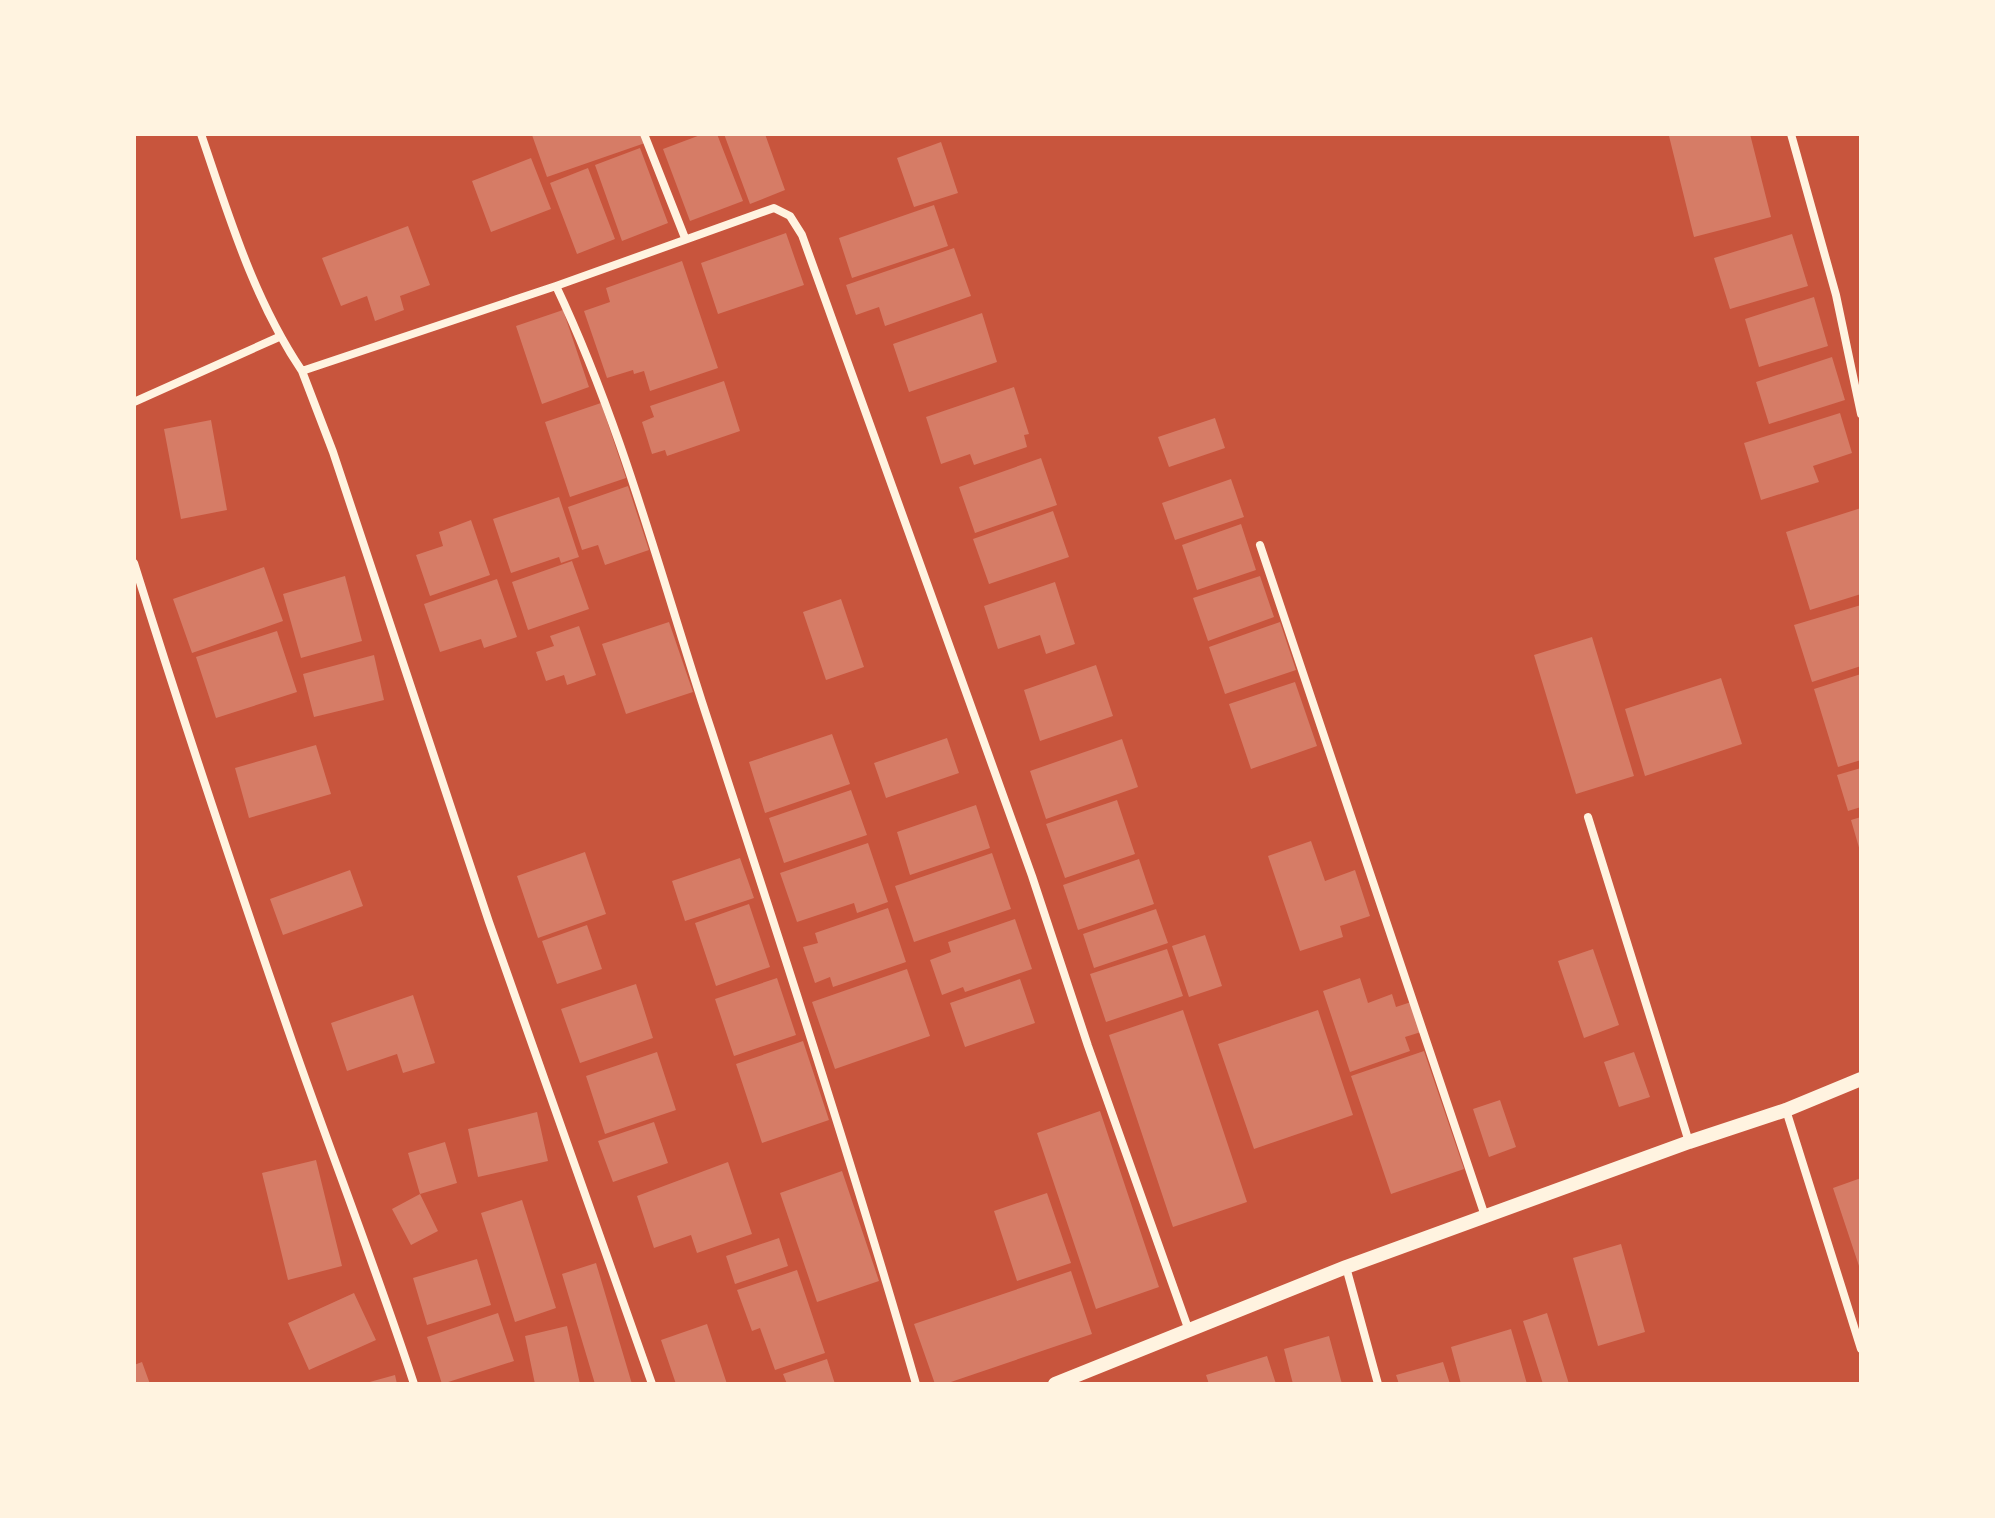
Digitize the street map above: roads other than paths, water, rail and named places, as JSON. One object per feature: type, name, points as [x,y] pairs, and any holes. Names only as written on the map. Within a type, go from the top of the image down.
[{"type":"street","points":[[201,134],[242,256],[279,337],[302,371],[333,452],[489,922],[652,1384]]},
{"type":"street","points":[[644,134],[685,238]]},
{"type":"street","points":[[1791,134],[1836,295],[1861,414]]},
{"type":"street","points":[[302,371],[556,286],[774,208],[790,216],[802,235],[1032,876],[1088,1046],[1188,1328]]},
{"type":"street","points":[[556,286],[579,335],[643,511],[843,1140],[916,1384]]},
{"type":"street","points":[[134,402],[279,337]]},
{"type":"street","points":[[1260,545],[1485,1216]]},
{"type":"street","points":[[134,563],[238,883],[376,1267],[414,1384]]},
{"type":"street","points":[[1588,817],[1689,1142]]},
{"type":"street","points":[[1055,1384],[1346,1267],[1689,1142],[1786,1110],[1861,1079]]},
{"type":"street","points":[[1786,1110],[1861,1349]]},
{"type":"street","points":[[1346,1267],[1378,1384]]}]
